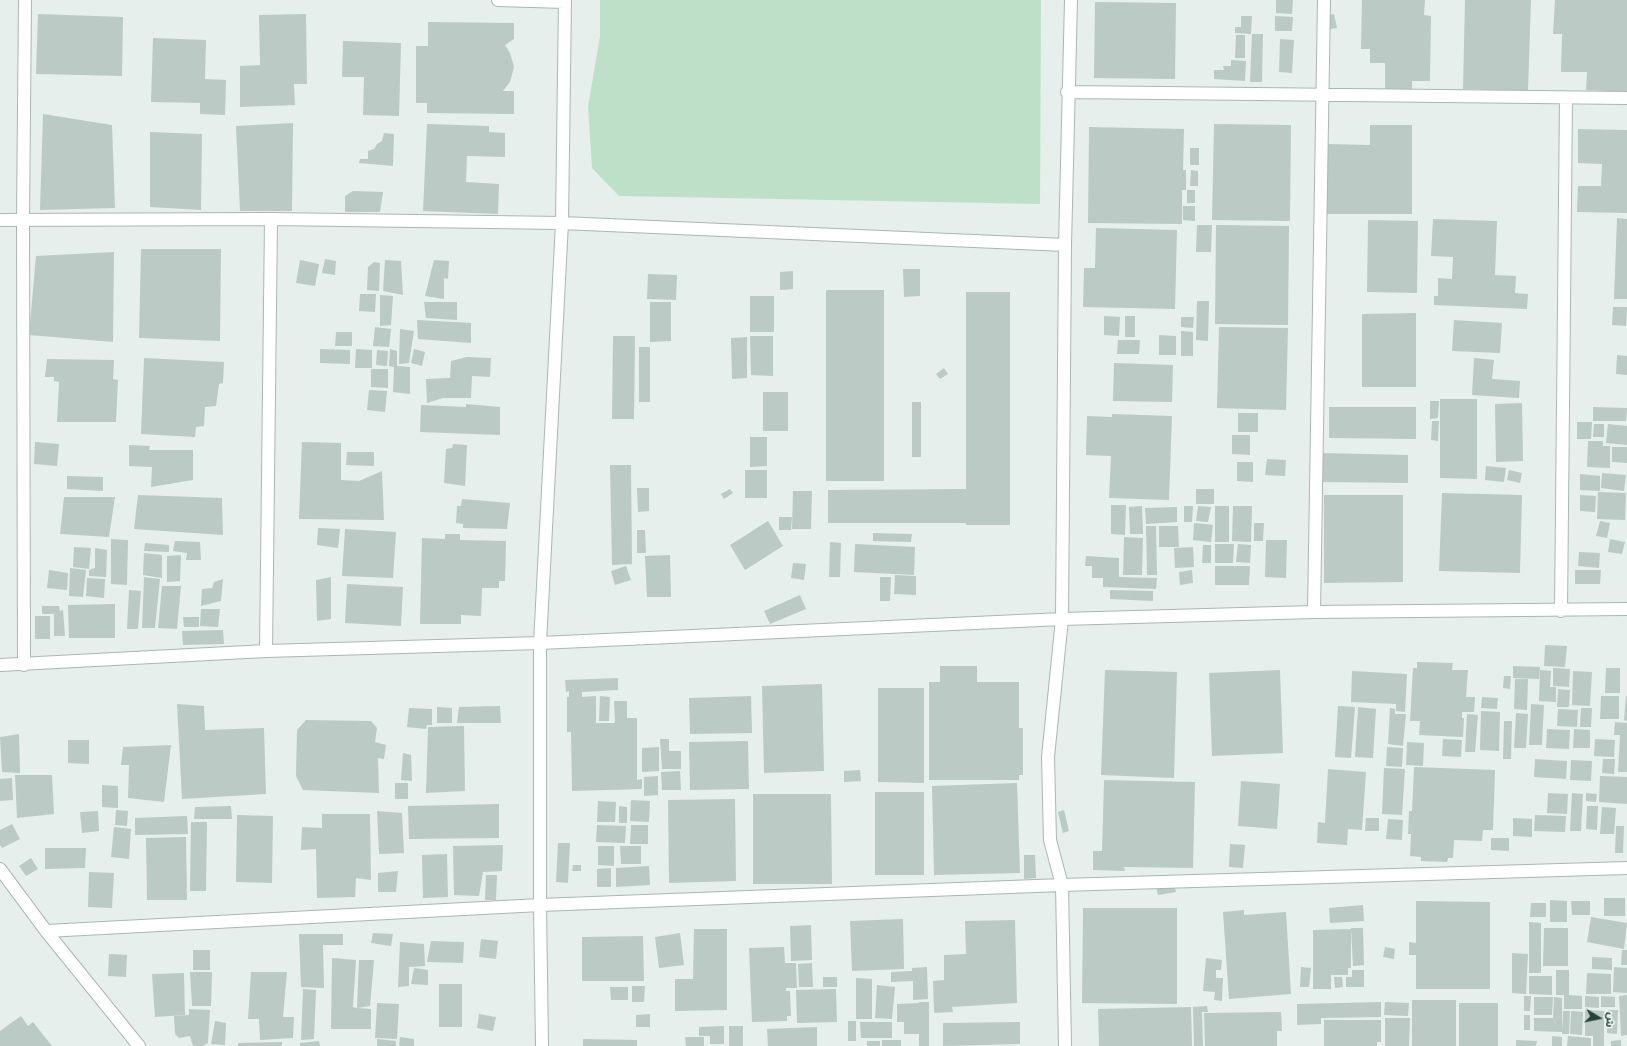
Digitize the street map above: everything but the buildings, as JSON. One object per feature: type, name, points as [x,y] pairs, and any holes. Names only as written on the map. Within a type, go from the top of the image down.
[{"type":"street","points":[[24,665],[22,220],[25,0]]},
{"type":"street","points":[[498,0],[565,1],[562,223],[540,643],[540,905],[542,1046]]},
{"type":"street","points":[[1065,1046],[1062,885],[1050,840],[1048,757],[1062,619],[1065,245],[1070,0]]},
{"type":"street","points":[[1314,612],[1321,96],[1324,0]]},
{"type":"street","points":[[1067,92],[1321,96],[1627,98]]},
{"type":"street","points":[[1561,611],[1566,98]]},
{"type":"street","points":[[266,651],[271,219]]},
{"type":"street","points":[[0,220],[271,219],[562,223],[1065,245]]},
{"type":"street","points":[[0,666],[266,651],[540,643],[1062,619],[1314,612],[1561,611],[1627,609]]},
{"type":"street","points":[[46,931],[540,905],[1062,885],[1627,868]]},
{"type":"street","points":[[0,869],[46,931],[139,1046]]},
{"type":"green space","points":[[600,0],[1041,0],[1040,204],[619,196],[592,168],[588,107],[600,36]]}]
